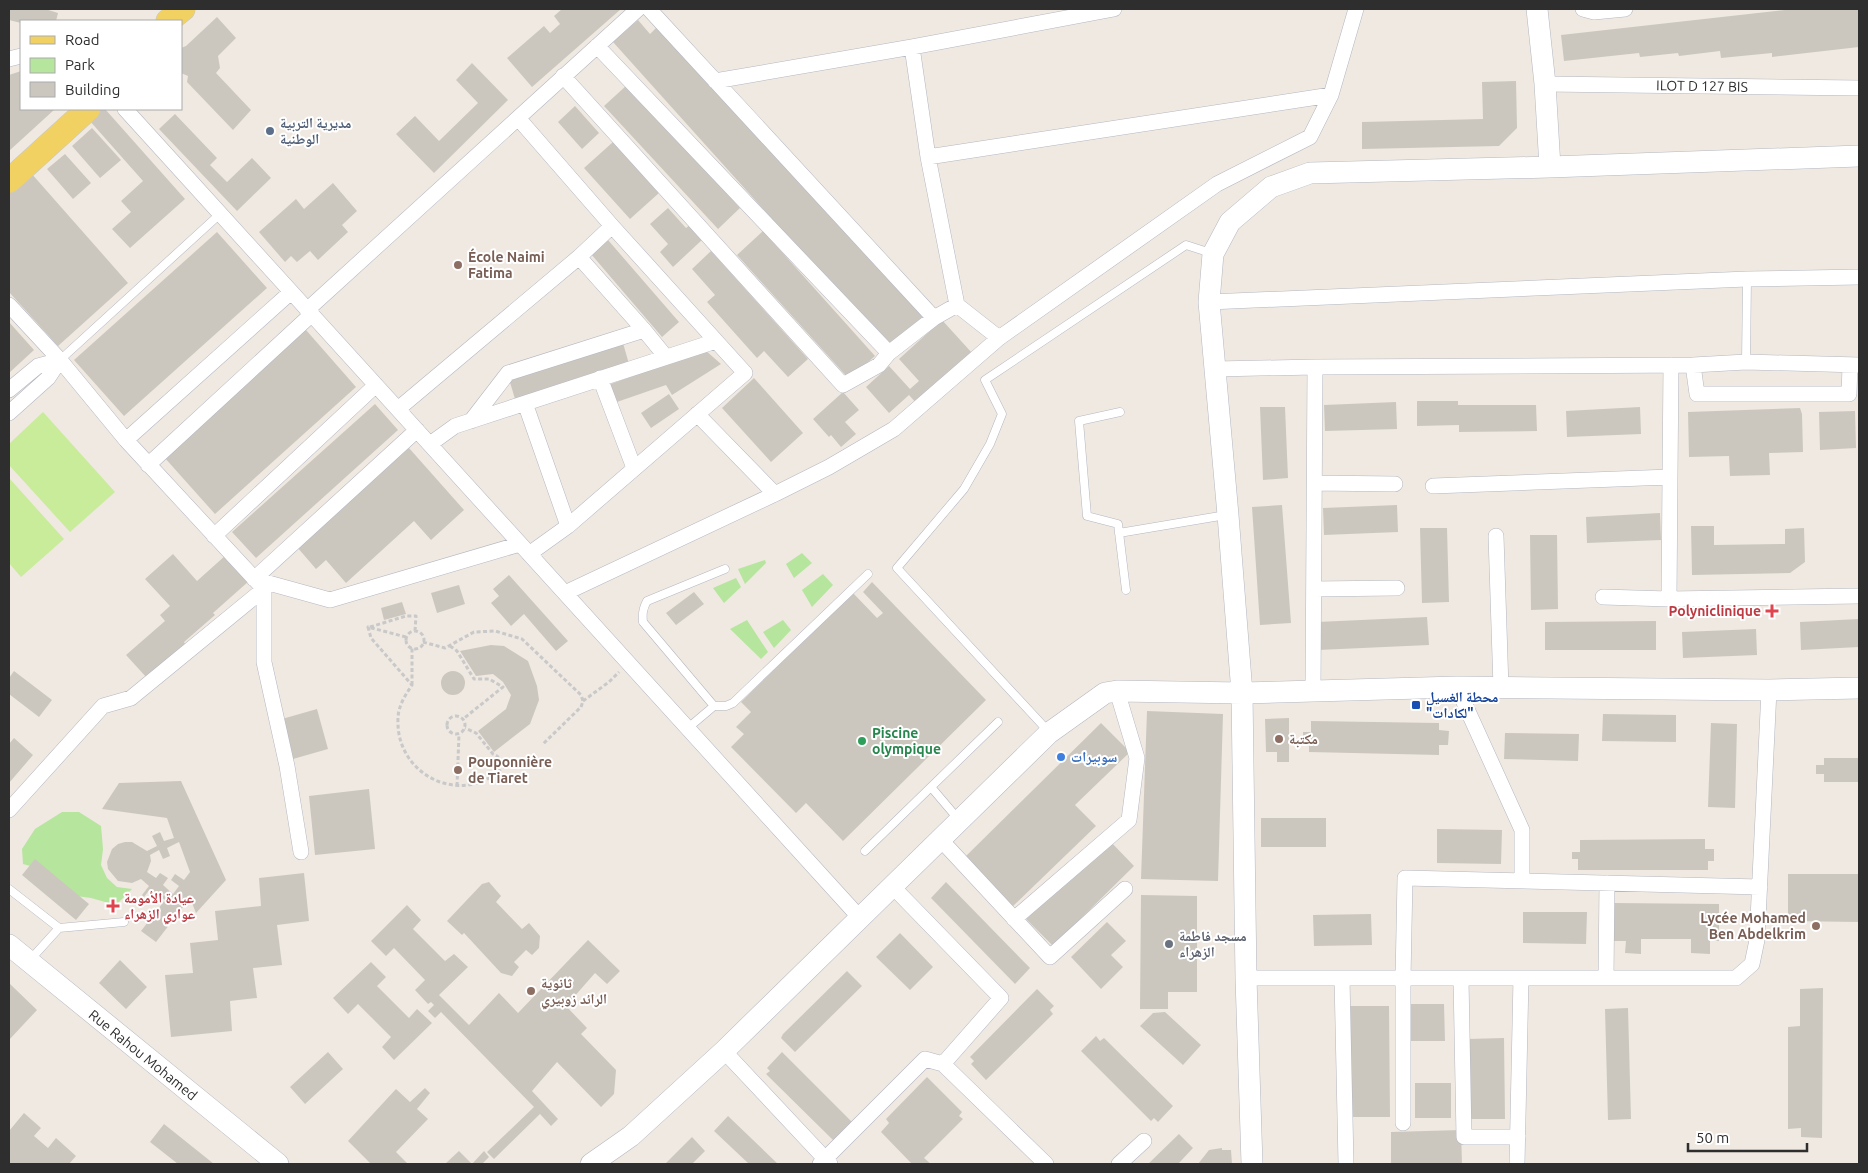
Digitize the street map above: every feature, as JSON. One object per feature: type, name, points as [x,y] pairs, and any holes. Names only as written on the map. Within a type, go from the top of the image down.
[{"type":"main road","points":[[9,181],[87,110]]},
{"type":"street","points":[[148,465],[563,76],[638,9]]},
{"type":"street","points":[[649,9],[934,318]]},
{"type":"street","points":[[716,81],[1114,9]]},
{"type":"street","points":[[565,594],[775,494],[828,467],[894,429],[999,338],[1217,184],[1310,137],[1331,95],[1356,9]]},
{"type":"street","points":[[1537,9],[1545,84],[1550,167]]},
{"type":"street","points":[[1583,9],[1594,12],[1625,9]]},
{"type":"street","points":[[597,46],[889,353]]},
{"type":"street","points":[[912,47],[928,157],[957,305],[999,338]]},
{"type":"street","points":[[563,76],[843,385],[879,365],[889,353],[934,318],[957,305]]},
{"type":"street","name":"ILOT D 127 BIS","points":[[1545,84],[1859,88]]},
{"type":"street","points":[[928,157],[1331,95]]},
{"type":"street","points":[[126,110],[861,919]]},
{"type":"street","points":[[9,305],[60,360],[148,465],[259,584],[330,600],[525,549],[568,526],[744,373],[518,118]]},
{"type":"street","points":[[1252,1164],[1246,978],[1242,693],[1209,302],[1213,254],[1230,222],[1271,187],[1310,173],[1859,156]]},
{"type":"street","points":[[398,409],[579,257],[612,226]]},
{"type":"street","points":[[579,257],[666,357]]},
{"type":"street","points":[[1209,302],[1746,279],[1859,277]]},
{"type":"street","points":[[126,440],[291,292]]},
{"type":"street","points":[[472,421],[508,373],[644,330]]},
{"type":"street","points":[[430,444],[455,426],[716,341]]},
{"type":"street","points":[[9,390],[38,366],[60,360]]},
{"type":"street","points":[[9,413],[48,378],[60,360]]},
{"type":"street","points":[[1216,370],[1315,367],[1693,365],[1746,362],[1855,365],[1850,394],[1697,394],[1693,365]]},
{"type":"street","points":[[1669,599],[1671,365]]},
{"type":"street","points":[[1313,690],[1315,367]]},
{"type":"street","points":[[600,378],[634,468]]},
{"type":"street","points":[[214,536],[376,386]]},
{"type":"street","points":[[524,403],[568,526]]},
{"type":"street","points":[[696,414],[775,494]]},
{"type":"street","points":[[9,810],[103,706],[131,698],[259,584],[416,430]]},
{"type":"street","points":[[1433,486],[1670,477]]},
{"type":"street","points":[[1315,483],[1395,484]]},
{"type":"street","points":[[1496,536],[1501,688]]},
{"type":"street","points":[[259,584],[264,662],[287,766],[301,852]]},
{"type":"street","points":[[1314,589],[1397,588]]},
{"type":"street","points":[[1603,597],[1669,599],[1859,596]]},
{"type":"street","points":[[1457,687],[1522,830],[1522,881]]},
{"type":"street","points":[[591,1164],[631,1136],[724,1051],[894,887],[1050,732],[1105,693],[1117,691],[1242,693],[1457,687],[1769,690],[1859,688]]},
{"type":"street","points":[[1246,978],[1736,978],[1752,964],[1758,940],[1769,690]]},
{"type":"street","points":[[1014,919],[1129,820],[1137,758],[1117,691]]},
{"type":"street","points":[[941,840],[1050,957],[1126,889]]},
{"type":"street","points":[[1403,1123],[1405,878],[1760,887]]},
{"type":"street","points":[[1606,978],[1607,884]]},
{"type":"street","points":[[894,887],[1001,998],[942,1064]]},
{"type":"street","name":"Rue Rahou Mohamed","points":[[9,945],[278,1164]]},
{"type":"street","points":[[1342,978],[1346,1164]]},
{"type":"street","points":[[1461,978],[1464,1137],[1518,1138]]},
{"type":"street","points":[[1517,1164],[1521,978]]},
{"type":"street","points":[[724,1051],[825,1162],[925,1059],[942,1064],[1046,1164]]},
{"type":"street","points":[[1119,1164],[1144,1140]]},
{"type":"lane","points":[[60,360],[220,214]]},
{"type":"lane","points":[[1050,732],[897,568],[964,489],[990,444],[1002,414],[985,380],[1186,245],[1213,254]]},
{"type":"lane","points":[[1746,279],[1746,362]]},
{"type":"lane","points":[[1120,412],[1079,421],[1087,516],[1118,524],[1126,590]]},
{"type":"lane","points":[[1119,533],[1228,515]]},
{"type":"lane","points":[[714,706],[643,622],[642,615],[643,608],[648,601],[725,569]]},
{"type":"lane","points":[[688,728],[714,706],[726,706],[732,703],[868,574]]},
{"type":"lane","points":[[865,851],[998,722]]},
{"type":"lane","points":[[931,787],[960,821]]},
{"type":"lane","points":[[9,890],[59,928]]},
{"type":"lane","points":[[29,961],[59,928],[124,922]]},
{"type":"path","points":[[368,627],[406,616],[416,616],[415,631]]},
{"type":"path","points":[[368,627],[406,637]]},
{"type":"path","points":[[368,627],[371,638],[412,685]]},
{"type":"path","points":[[465,728],[476,733],[505,766],[481,782],[458,786],[445,784],[424,774],[414,766],[402,746],[397,722],[403,698],[412,685],[412,648],[406,642],[408,633],[415,631],[421,633],[424,642],[439,648],[450,646],[474,632],[495,631],[522,639],[580,695],[582,701],[581,707],[542,745]]},
{"type":"path","points":[[412,648],[421,646],[424,642]]},
{"type":"path","points":[[450,646],[457,651],[474,679],[489,679],[503,687],[463,719]]},
{"type":"path","points":[[582,701],[609,682],[629,663]]},
{"type":"path","points":[[459,734],[450,732],[448,723],[454,716],[463,719]]},
{"type":"path","points":[[463,719],[465,728]]},
{"type":"path","points":[[458,786],[459,734],[465,728]]},
{"type":"green space","points":[[43,412],[115,492],[70,532],[9,465],[9,444]]},
{"type":"green space","points":[[9,478],[64,539],[21,577],[9,563]]},
{"type":"green space","points":[[802,553],[812,563],[794,578],[786,564]]},
{"type":"green space","points":[[765,560],[766,563],[745,584],[738,569]]},
{"type":"green space","points":[[823,574],[833,585],[812,607],[802,590]]},
{"type":"green space","points":[[736,578],[741,587],[724,603],[713,588]]},
{"type":"green space","points":[[747,620],[768,652],[761,659],[730,629]]},
{"type":"green space","points":[[783,620],[791,630],[774,648],[763,632]]},
{"type":"green space","points":[[62,812],[79,812],[101,826],[103,849],[101,865],[107,878],[117,887],[132,889],[116,905],[91,898],[69,895],[34,867],[23,864],[22,849],[35,829]]},
{"type":"building","points":[[9,9],[45,9],[58,13],[56,20],[20,20],[20,23],[9,20]]},
{"type":"building","points":[[562,9],[621,9],[532,87],[507,58],[544,26],[550,33],[560,24],[554,16]]},
{"type":"building","points":[[1794,9],[1859,9],[1859,47],[1772,57],[1772,53],[1721,58],[1720,51],[1679,56],[1678,53],[1640,57],[1639,53],[1564,61],[1561,35]]},
{"type":"building","points":[[217,17],[236,38],[218,56],[220,68],[216,73],[251,110],[233,130],[187,82],[188,76],[182,73],[182,48]]},
{"type":"building","points":[[638,20],[650,34],[660,24],[924,317],[889,349],[613,42]]},
{"type":"building","points":[[472,63],[508,100],[434,173],[396,134],[415,116],[439,141],[478,103],[456,80]]},
{"type":"building","points":[[20,71],[20,110],[54,110],[9,151],[9,75]]},
{"type":"building","points":[[1516,81],[1517,128],[1499,146],[1362,149],[1362,122],[1483,119],[1482,82]]},
{"type":"building","points":[[627,85],[740,208],[718,229],[604,106]]},
{"type":"building","points":[[575,106],[599,133],[582,149],[558,122]]},
{"type":"building","points":[[101,110],[106,110],[185,199],[130,248],[112,229],[131,212],[121,201],[143,181],[89,120]]},
{"type":"building","points":[[175,114],[217,158],[210,165],[227,182],[252,158],[271,178],[237,211],[159,129]]},
{"type":"building","points":[[92,128],[121,160],[100,178],[72,146]]},
{"type":"building","points":[[613,142],[659,193],[630,219],[584,168]]},
{"type":"building","points":[[65,154],[91,183],[73,199],[47,169]]},
{"type":"building","points":[[31,173],[128,283],[58,346],[9,292],[9,193]]},
{"type":"building","points":[[333,183],[357,211],[342,225],[348,232],[318,260],[310,251],[297,262],[291,256],[285,262],[259,232],[296,199],[304,209]]},
{"type":"building","points":[[668,208],[686,228],[690,225],[703,239],[673,267],[660,252],[668,244],[650,224]]},
{"type":"building","points":[[763,231],[875,356],[849,379],[737,255]]},
{"type":"building","points":[[217,232],[267,288],[124,416],[74,360]]},
{"type":"building","points":[[608,240],[679,322],[662,337],[591,254]]},
{"type":"building","points":[[711,251],[808,359],[788,377],[764,351],[757,358],[707,302],[715,295],[692,269]]},
{"type":"building","points":[[942,320],[972,353],[917,404],[909,395],[889,413],[866,387],[889,366],[910,389],[919,381],[899,359]]},
{"type":"building","points":[[9,322],[34,350],[9,373]]},
{"type":"building","points":[[306,330],[356,387],[215,514],[164,457]]},
{"type":"building","points":[[623,343],[629,364],[515,399],[509,379]]},
{"type":"building","points":[[705,350],[721,364],[672,395],[666,385],[614,403],[608,385]]},
{"type":"building","points":[[754,378],[803,433],[771,462],[722,408]]},
{"type":"building","points":[[843,392],[859,410],[845,422],[856,434],[841,447],[813,419]]},
{"type":"building","points":[[669,394],[679,409],[651,428],[641,413]]},
{"type":"building","points":[[1417,401],[1458,401],[1458,405],[1536,405],[1537,431],[1459,432],[1459,425],[1417,426]]},
{"type":"building","points":[[1396,402],[1397,429],[1325,431],[1324,405]]},
{"type":"building","points":[[375,404],[398,430],[256,558],[232,532]]},
{"type":"building","points":[[1260,407],[1285,407],[1288,478],[1263,480]]},
{"type":"building","points":[[1640,407],[1641,434],[1567,437],[1566,411]]},
{"type":"building","points":[[1800,408],[1802,414],[1803,452],[1769,453],[1770,475],[1730,476],[1729,456],[1689,457],[1688,412]]},
{"type":"building","points":[[1855,411],[1856,448],[1820,450],[1819,412]]},
{"type":"building","points":[[409,448],[464,510],[431,540],[414,521],[346,583],[326,560],[316,569],[297,547]]},
{"type":"building","points":[[1282,505],[1291,623],[1260,625],[1252,507]]},
{"type":"building","points":[[1397,505],[1398,532],[1324,535],[1323,508]]},
{"type":"building","points":[[1660,513],[1661,540],[1587,543],[1586,517]]},
{"type":"building","points":[[1691,526],[1714,526],[1714,545],[1785,544],[1785,529],[1804,528],[1805,562],[1790,573],[1692,575]]},
{"type":"building","points":[[1420,528],[1447,528],[1449,602],[1422,603]]},
{"type":"building","points":[[1530,535],[1557,535],[1558,609],[1531,610]]},
{"type":"building","points":[[173,554],[197,581],[226,555],[249,581],[213,613],[215,615],[147,678],[126,655],[165,621],[160,615],[170,606],[145,579]]},
{"type":"building","points":[[509,575],[568,641],[556,651],[524,614],[511,626],[491,603],[499,596],[493,589]]},
{"type":"building","name":"Piscine olympique","points":[[872,582],[986,700],[843,841],[806,803],[796,813],[731,747],[744,734],[736,727],[751,712],[741,702],[853,593],[877,618],[883,613],[863,592]]},
{"type":"building","points":[[459,585],[465,604],[437,613],[431,593]]},
{"type":"building","points":[[694,592],[704,604],[676,625],[666,613]]},
{"type":"building","points":[[402,602],[406,614],[384,620],[381,608]]},
{"type":"building","points":[[1427,617],[1429,645],[1318,650],[1317,622]]},
{"type":"building","points":[[1859,619],[1859,647],[1801,650],[1800,622]]},
{"type":"building","points":[[1656,621],[1656,650],[1545,650],[1545,622]]},
{"type":"building","points":[[1756,629],[1757,655],[1683,658],[1682,632]]},
{"type":"building","points":[[491,645],[504,646],[528,661],[537,686],[539,700],[530,724],[494,752],[478,731],[506,709],[511,695],[503,682],[493,674],[476,676],[460,651]]},
{"type":"building","points":[[14,671],[52,700],[39,717],[9,694],[9,678]]},
{"type":"building","points":[[453,671],[458,672],[464,678],[464,688],[458,694],[453,695],[448,694],[442,688],[441,683],[442,678],[448,672]]},
{"type":"building","points":[[317,709],[328,749],[293,759],[282,719]]},
{"type":"building","points":[[1147,711],[1223,714],[1218,881],[1141,879]]},
{"type":"building","points":[[1603,714],[1676,715],[1676,742],[1602,741]]},
{"type":"building","points":[[1289,718],[1289,762],[1277,762],[1277,752],[1266,752],[1265,719]]},
{"type":"building","points":[[1311,721],[1439,723],[1439,730],[1449,731],[1448,745],[1439,745],[1439,755],[1309,752],[1309,743],[1303,743],[1303,732],[1311,732]]},
{"type":"building","points":[[1101,723],[1130,752],[1075,805],[1096,826],[1012,907],[964,858]]},
{"type":"building","points":[[1711,723],[1737,724],[1735,808],[1708,807]]},
{"type":"building","points":[[1505,733],[1579,734],[1578,761],[1504,759]]},
{"type":"building","points":[[14,738],[33,755],[9,783],[9,744]]},
{"type":"building","points":[[1824,758],[1859,758],[1859,782],[1824,782],[1824,774],[1816,774],[1816,765],[1824,765]]},
{"type":"building","points":[[181,781],[226,880],[196,913],[190,898],[156,942],[141,931],[165,900],[150,889],[144,897],[142,895],[149,886],[141,879],[132,883],[118,881],[108,869],[107,862],[112,849],[118,844],[132,842],[147,851],[157,846],[152,836],[160,832],[164,841],[174,838],[167,818],[102,809],[119,783]],"holes":[[[179,842],[190,872],[184,880],[175,874],[171,880],[179,886],[173,894],[163,885],[168,878],[160,873],[156,878],[147,872],[151,861],[150,855],[159,850],[163,859],[170,856],[167,848]]]},
{"type":"building","points":[[369,789],[375,849],[315,855],[309,796]]},
{"type":"building","points":[[1261,818],[1326,818],[1326,847],[1261,847]]},
{"type":"building","points":[[1437,829],[1502,830],[1501,864],[1437,863]]},
{"type":"building","points":[[1108,839],[1134,866],[1053,946],[1026,919]]},
{"type":"building","points":[[1705,839],[1705,849],[1714,849],[1714,861],[1708,861],[1708,870],[1578,870],[1578,859],[1572,859],[1572,852],[1580,852],[1580,840]]},
{"type":"building","points":[[35,859],[89,904],[76,920],[22,875]]},
{"type":"building","points":[[304,873],[309,921],[277,925],[282,965],[253,968],[257,998],[230,1001],[232,1031],[171,1037],[165,975],[193,973],[190,943],[218,940],[215,911],[261,906],[259,878]]},
{"type":"building","points":[[1788,874],[1859,874],[1859,922],[1788,921]]},
{"type":"building","points":[[489,882],[501,896],[496,902],[522,929],[529,923],[540,936],[539,948],[532,955],[526,950],[514,962],[519,967],[512,976],[501,973],[464,933],[462,935],[447,921],[482,884]]},
{"type":"building","points":[[946,882],[1030,968],[1015,984],[931,898]]},
{"type":"building","name":"مسجد فاطمة الزهراء","points":[[1141,895],[1197,896],[1197,992],[1168,992],[1168,1009],[1140,1009]]},
{"type":"building","points":[[1614,903],[1719,904],[1719,941],[1710,941],[1710,954],[1691,953],[1691,939],[1641,939],[1641,954],[1625,953],[1626,941],[1614,941]]},
{"type":"building","points":[[407,905],[421,920],[413,929],[445,961],[454,954],[468,967],[439,995],[469,1025],[499,993],[518,1013],[588,940],[620,971],[607,984],[595,973],[566,1006],[587,1028],[581,1034],[616,1070],[614,1094],[601,1107],[557,1062],[532,1091],[558,1119],[551,1126],[540,1114],[494,1159],[487,1152],[534,1107],[441,1012],[435,1018],[428,1011],[434,1005],[431,1002],[428,1004],[415,990],[425,980],[394,948],[386,956],[371,941]]},
{"type":"building","points":[[1523,912],[1587,912],[1586,944],[1523,943]]},
{"type":"building","points":[[1371,914],[1372,945],[1314,946],[1313,915]]},
{"type":"building","points":[[1107,922],[1126,941],[1111,955],[1123,967],[1101,989],[1071,957]]},
{"type":"building","points":[[900,933],[933,967],[910,990],[876,957]]},
{"type":"building","points":[[120,960],[147,987],[126,1009],[99,983]]},
{"type":"building","points":[[371,962],[386,977],[377,986],[409,1018],[417,1009],[432,1023],[394,1060],[382,1047],[391,1037],[358,1004],[348,1014],[333,998]]},
{"type":"building","points":[[847,971],[862,986],[795,1052],[781,1038],[783,1034]]},
{"type":"building","points":[[9,983],[37,1010],[9,1040]]},
{"type":"building","points":[[1823,988],[1822,1138],[1801,1137],[1801,1128],[1788,1129],[1788,1027],[1800,1026],[1800,989]]},
{"type":"building","points":[[1037,989],[1054,1006],[1050,1010],[1053,1014],[986,1080],[971,1064],[974,1061],[970,1057]]},
{"type":"building","points":[[1411,1004],[1444,1004],[1445,1041],[1411,1041]]},
{"type":"building","points":[[1348,1006],[1389,1006],[1390,1117],[1349,1117]]},
{"type":"building","points":[[1628,1008],[1631,1119],[1608,1120],[1605,1009]]},
{"type":"building","points":[[1165,1012],[1201,1045],[1183,1065],[1140,1026],[1153,1013]]},
{"type":"building","points":[[1096,1036],[1100,1041],[1104,1038],[1173,1106],[1158,1122],[1154,1118],[1151,1121],[1081,1051]]},
{"type":"building","points":[[1504,1038],[1505,1119],[1468,1119],[1467,1039]]},
{"type":"building","points":[[328,1052],[343,1069],[305,1104],[290,1087]]},
{"type":"building","points":[[782,1052],[852,1122],[834,1141],[766,1074],[770,1071],[767,1068]]},
{"type":"building","points":[[927,1077],[962,1112],[959,1116],[963,1119],[924,1158],[931,1164],[912,1164],[881,1132],[889,1123],[886,1119]]},
{"type":"building","points":[[1415,1083],[1451,1083],[1451,1118],[1415,1118]]},
{"type":"building","points":[[425,1088],[430,1093],[417,1109],[428,1119],[396,1152],[408,1164],[371,1164],[348,1141],[396,1089],[410,1102]]},
{"type":"building","points":[[24,1113],[41,1128],[34,1136],[48,1148],[56,1138],[76,1156],[69,1164],[9,1164],[9,1131]]},
{"type":"building","points":[[728,1116],[778,1164],[749,1164],[714,1131]]},
{"type":"building","points":[[164,1124],[214,1164],[178,1164],[150,1142]]},
{"type":"building","points":[[1461,1130],[1462,1164],[1391,1164],[1391,1132]]},
{"type":"building","points":[[1179,1134],[1193,1148],[1178,1164],[1148,1164]]},
{"type":"building","points":[[692,1137],[705,1151],[692,1164],[665,1164]]},
{"type":"building","points":[[1222,1148],[1222,1150],[1231,1150],[1232,1164],[1198,1164],[1209,1150]]},
{"type":"building","points":[[459,1151],[472,1164],[445,1164]]},
{"type":"building","points":[[484,1151],[489,1157],[482,1164],[472,1164]]},
{"type":"place","name":"مديرية التربية الوطنية","points":[[270,131]]},
{"type":"place","name":"École Naimi Fatima","points":[[458,265]]},
{"type":"place","name":"Polyniclinique","points":[[1772,611]]},
{"type":"place","name":"محطة الغسيل \"لكادات\"","points":[[1416,705]]},
{"type":"place","name":"مكتبة","points":[[1279,739]]},
{"type":"place","name":"Piscine olympique","points":[[862,741]]},
{"type":"place","name":"سوبيرات","points":[[1061,757]]},
{"type":"place","name":"Pouponnière de Tiaret","points":[[458,770]]},
{"type":"place","name":"عيادة الأمومة عواري الزهراء","points":[[113,906]]},
{"type":"place","name":"Lycée Mohamed Ben Abdelkrim","points":[[1816,926]]},
{"type":"place","name":"مسجد فاطمة الزهراء","points":[[1169,944]]},
{"type":"place","name":"ثانوية الرائد زوبيري","points":[[531,991]]}]
